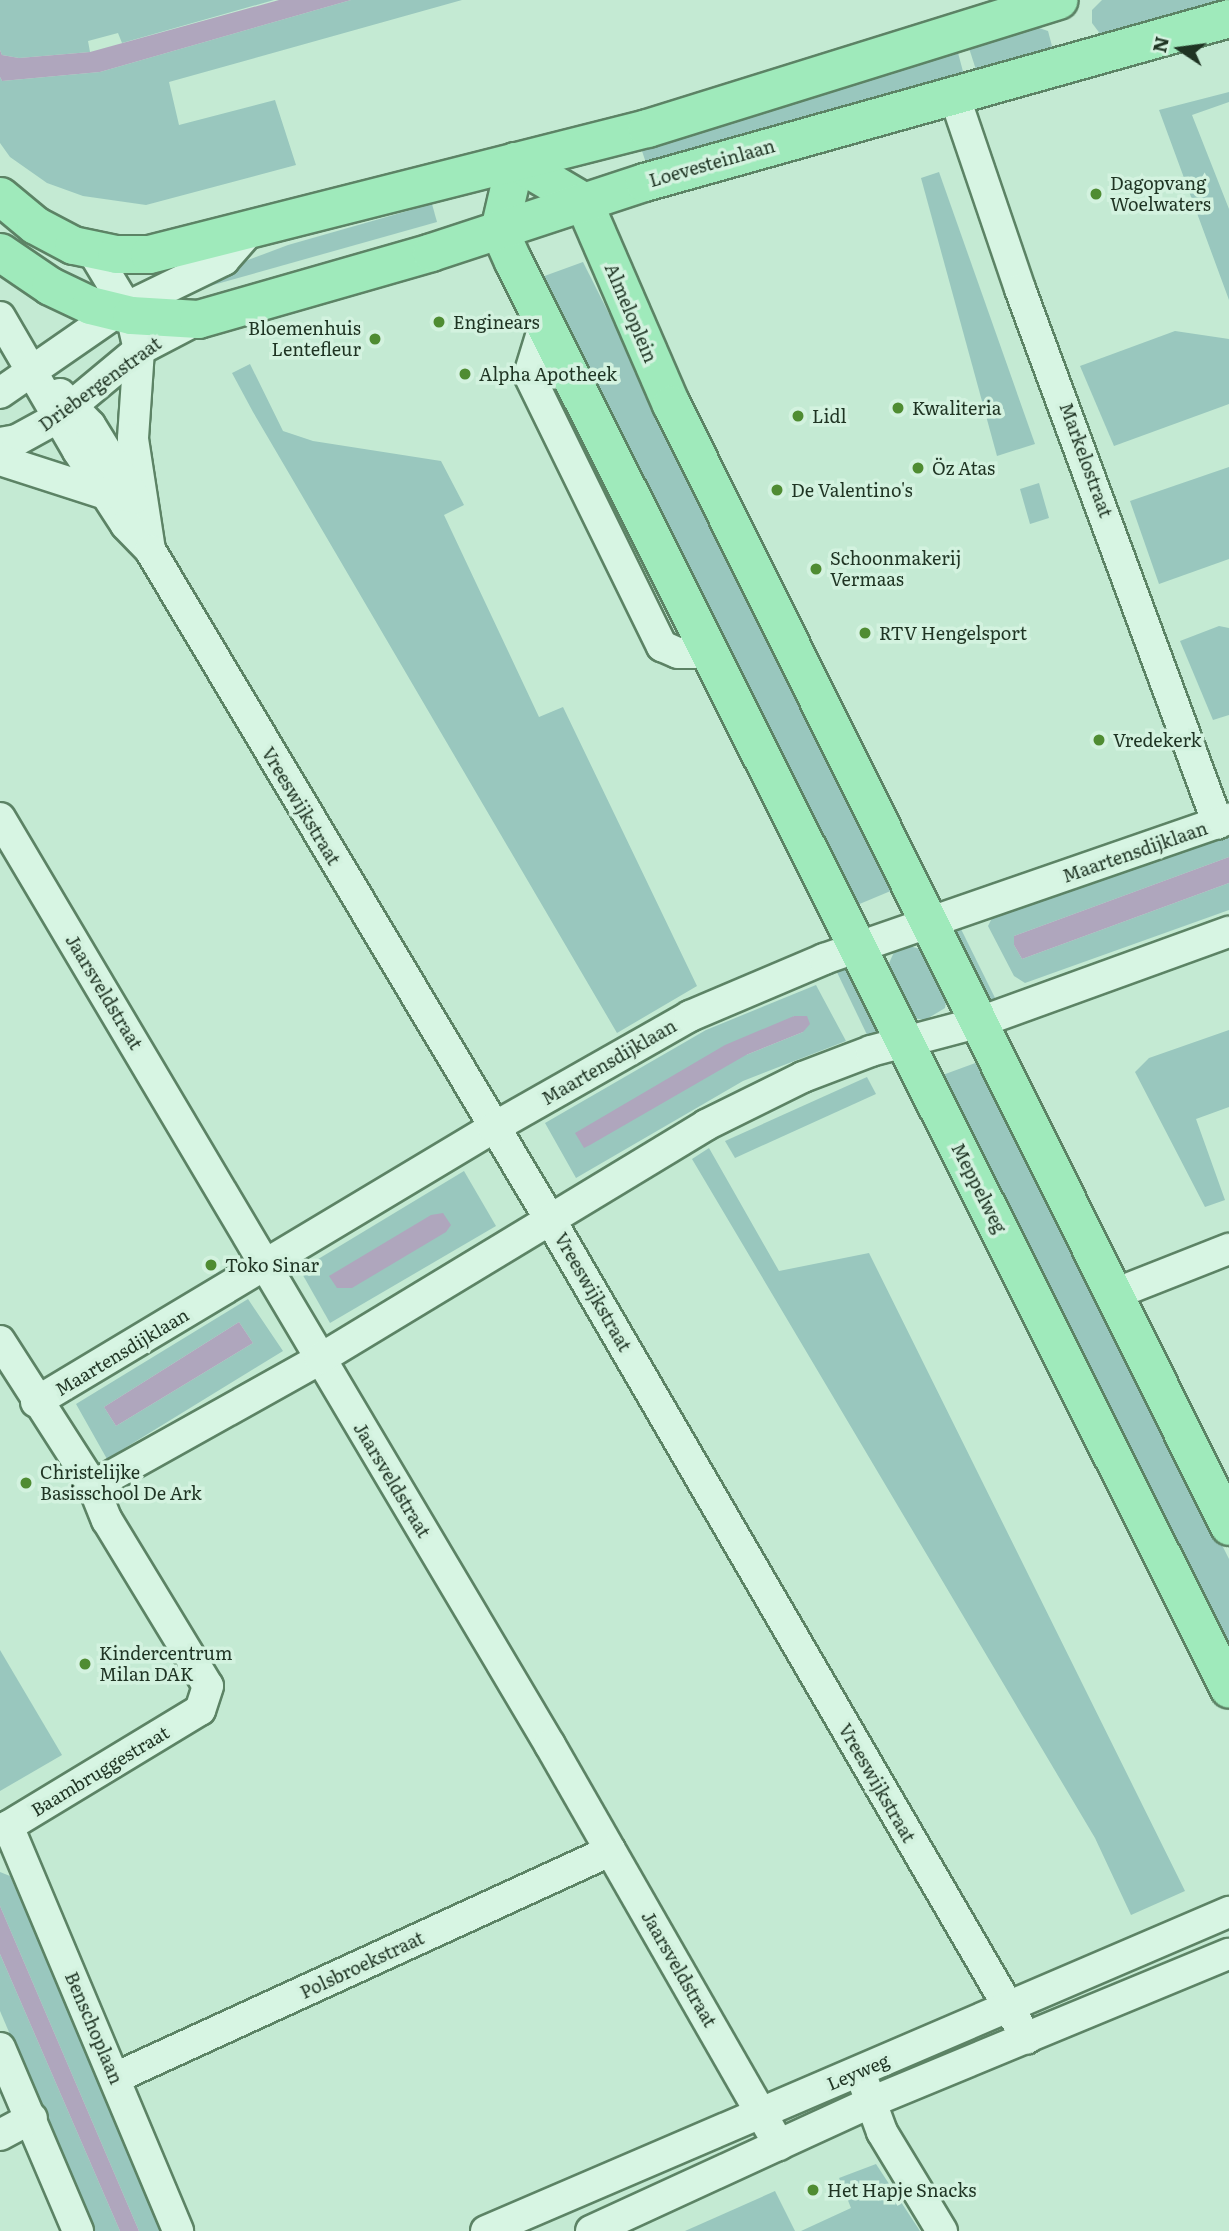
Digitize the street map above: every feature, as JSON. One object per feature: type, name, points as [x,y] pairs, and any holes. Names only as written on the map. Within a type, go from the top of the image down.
[{"type":"main road","points":[[0,196],[35,225],[93,252],[149,254],[722,106],[1059,0]]},
{"type":"main road","name":"Loevesteinlaan","points":[[198,318],[499,230],[583,201],[1229,18]]},
{"type":"main road","points":[[515,161],[583,201]]},
{"type":"main road","points":[[499,230],[515,161]]},
{"type":"main road","name":"Almeloplein","points":[[583,201],[671,404],[929,924]]},
{"type":"main road","name":"Meppelweg","points":[[499,230],[1229,1689]]},
{"type":"main road","points":[[0,253],[66,294],[125,312],[198,318]]},
{"type":"main road","points":[[929,924],[1229,1526]]},
{"type":"street","name":"Markelostraat","points":[[954,95],[1020,289],[1223,822]]},
{"type":"street","points":[[0,393],[125,312],[224,260],[251,229]]},
{"type":"street","name":"Vreeswijkstraat","points":[[93,252],[125,312],[139,351],[132,417],[141,508],[150,550]]},
{"type":"street","name":"Vreeswijkstraat","points":[[0,317],[32,374],[66,412],[141,508]]},
{"type":"street","name":"Driebergenstraat","points":[[0,443],[17,440],[66,412],[139,351],[198,318]]},
{"type":"street","name":"Vreeswijkstraat","points":[[66,412],[105,494],[150,550],[551,1221],[1027,2039]]},
{"type":"street","points":[[0,460],[105,494]]},
{"type":"street","name":"Jaarsveldstraat","points":[[0,818],[610,1851],[763,2112],[779,2145]]},
{"type":"street","name":"Maartensdijklaan","points":[[37,1402],[493,1128],[690,1016],[857,949],[1223,822]]},
{"type":"street","points":[[0,1341],[93,1486],[320,1359],[718,1119],[803,1077],[871,1051],[977,1023],[1229,932]]},
{"type":"street","points":[[1112,1295],[1229,1250]]},
{"type":"street","name":"Baambruggestraat","points":[[4,1829],[200,1710],[208,1686],[107,1520],[93,1486]]},
{"type":"street","name":"Benschoplaan","points":[[4,1829],[115,2078],[178,2231]]},
{"type":"street","name":"Polsbroekstraat","points":[[115,2078],[610,1851]]},
{"type":"street","name":"Leyweg","points":[[486,2231],[1229,1912]]},
{"type":"street","name":"Leyweg","points":[[591,2231],[871,2102],[1229,1954]]},
{"type":"street","points":[[0,2048],[78,2231]]},
{"type":"street","points":[[860,2072],[882,2132],[942,2231]]},
{"type":"street","points":[[0,2135],[32,2118]]},
{"type":"shaded area","points":[[0,0],[274,0],[122,43],[118,33],[88,41],[90,52],[19,58],[2,55],[0,50]]},
{"type":"shaded area","points":[[279,0],[351,0],[100,72],[2,81],[0,77],[0,50],[2,55],[19,58],[90,52]]},
{"type":"shaded area","points":[[351,0],[462,0],[169,82],[179,125],[275,100],[296,165],[146,205],[83,196],[47,183],[10,157],[0,143],[0,77],[2,81],[100,72]]},
{"type":"shaded area","points":[[1102,0],[1229,0],[1229,6],[1101,35],[1092,23],[1092,10]]},
{"type":"shaded area","points":[[1033,26],[1048,31],[1052,46],[1047,53],[978,76],[968,45]]},
{"type":"shaded area","points":[[957,49],[965,79],[647,166],[641,148],[811,99],[852,77]]},
{"type":"shaded area","points":[[1229,92],[1229,102],[1192,115],[1229,209],[1229,300],[1159,110]]},
{"type":"shaded area","points":[[939,172],[1035,444],[997,456],[921,178]]},
{"type":"shaded area","points":[[432,204],[437,222],[206,287],[203,277],[288,245]]},
{"type":"shaded area","points":[[583,262],[880,853],[893,890],[850,908],[539,278]]},
{"type":"shaded area","points":[[1175,331],[1229,339],[1229,404],[1114,446],[1080,366]]},
{"type":"shaded area","points":[[250,364],[283,431],[313,441],[441,461],[464,505],[444,515],[539,717],[563,707],[697,986],[617,1033],[253,412],[232,373]]},
{"type":"shaded area","points":[[1229,467],[1229,559],[1159,584],[1130,501]]},
{"type":"shaded area","points":[[1039,483],[1049,518],[1030,524],[1020,489]]},
{"type":"shaded area","points":[[1219,626],[1229,628],[1229,715],[1213,720],[1180,641]]},
{"type":"shaded area","points":[[1229,829],[1229,857],[1014,936],[1014,945],[1022,959],[1229,883],[1229,910],[1025,983],[1014,976],[988,926],[993,916]]},
{"type":"shaded area","points":[[1229,857],[1229,883],[1022,959],[1014,945],[1014,936]]},
{"type":"shaded area","points":[[958,923],[998,1004],[988,1007],[949,927]]},
{"type":"shaded area","points":[[906,945],[927,951],[948,991],[945,1008],[925,1020],[913,1018],[885,972],[895,950]]},
{"type":"shaded area","points":[[845,958],[886,1028],[871,1043],[833,964]]},
{"type":"shaded area","points":[[816,985],[846,1041],[743,1081],[576,1178],[545,1123],[706,1030]],"holes":[[[794,1016],[806,1017],[803,1032],[746,1055]]]},
{"type":"shaded area","points":[[794,1016],[807,1016],[810,1024],[803,1032],[746,1055],[584,1148],[575,1133],[725,1045]]},
{"type":"shaded area","points":[[1229,1030],[1229,1107],[1196,1119],[1225,1200],[1205,1207],[1135,1072],[1149,1058]]},
{"type":"shaded area","points":[[989,1058],[1046,1193],[1229,1559],[1229,1663],[929,1080]]},
{"type":"shaded area","points":[[867,1077],[876,1094],[735,1158],[725,1141]]},
{"type":"shaded area","points":[[709,1148],[779,1271],[869,1253],[1185,1891],[1131,1915],[1095,1838],[692,1159]]},
{"type":"shaded area","points":[[464,1171],[496,1226],[330,1323],[300,1270]]},
{"type":"shaded area","points":[[443,1213],[451,1225],[446,1232],[352,1288],[337,1288],[329,1276],[431,1215]]},
{"type":"shaded area","points":[[248,1299],[283,1351],[107,1459],[76,1404]],"holes":[[[239,1322],[253,1343],[116,1426],[104,1407]]]},
{"type":"shaded area","points":[[239,1322],[253,1343],[116,1426],[104,1407]]},
{"type":"shaded area","points":[[0,1650],[62,1755],[0,1791]]},
{"type":"shaded area","points":[[0,1872],[10,1876],[164,2231],[139,2231],[0,1906]]},
{"type":"shaded area","points":[[0,1906],[139,2231],[120,2231],[0,1954]]},
{"type":"shaded area","points":[[0,1954],[120,2231],[94,2231],[0,2011]]},
{"type":"shaded area","points":[[876,2164],[920,2231],[801,2231],[851,2208],[839,2178]]},
{"type":"shaded area","points":[[775,2191],[795,2231],[685,2231]]},
{"type":"place","name":"Dagopvang Woelwaters","points":[[1096,194]]},
{"type":"place","name":"Enginears","points":[[439,322]]},
{"type":"place","name":"Bloemenhuis Lentefleur","points":[[375,339]]},
{"type":"place","name":"Alpha Apotheek","points":[[465,374]]},
{"type":"place","name":"Kwaliteria","points":[[898,408]]},
{"type":"place","name":"Lidl","points":[[798,416]]},
{"type":"place","name":"Öz Atas","points":[[918,468]]},
{"type":"place","name":"De Valentino's","points":[[777,490]]},
{"type":"place","name":"Schoonmakerij Vermaas","points":[[816,569]]},
{"type":"place","name":"RTV Hengelsport","points":[[865,633]]},
{"type":"place","name":"Vredekerk","points":[[1099,740]]},
{"type":"place","name":"Toko Sinar","points":[[211,1265]]},
{"type":"place","name":"Christelijke Basisschool De Ark","points":[[26,1483]]},
{"type":"place","name":"Kindercentrum Milan DAK","points":[[85,1664]]},
{"type":"place","name":"Het Hapje Snacks","points":[[813,2190]]}]
